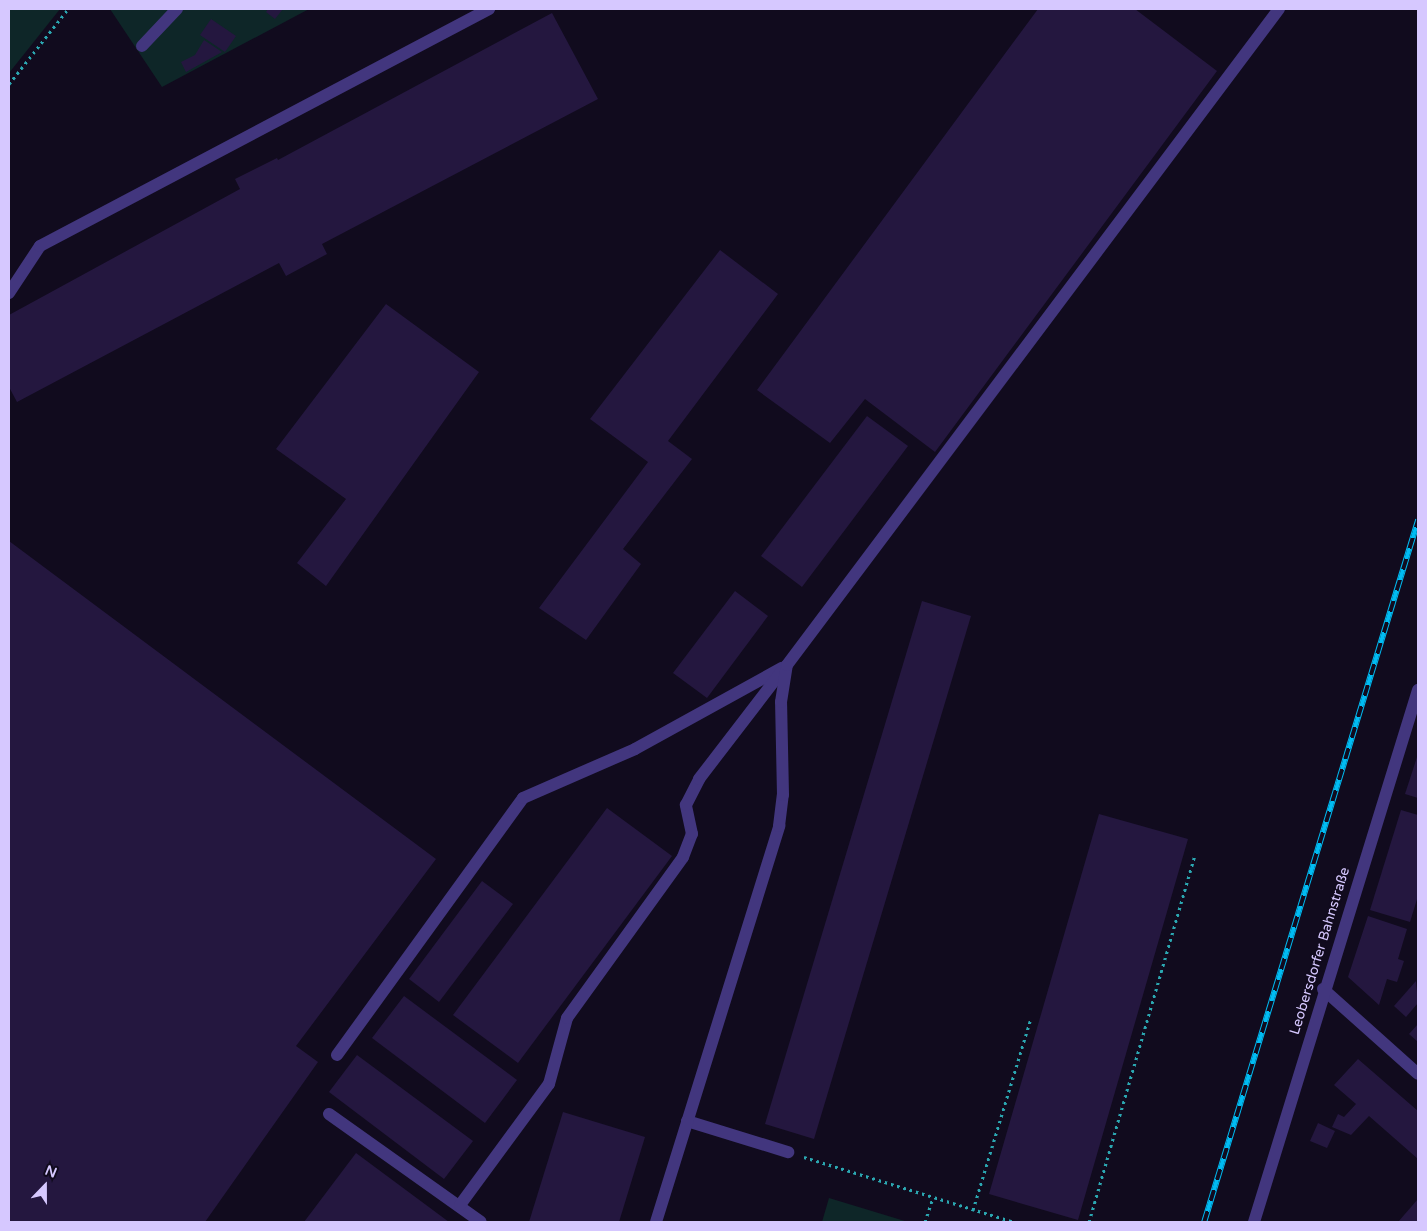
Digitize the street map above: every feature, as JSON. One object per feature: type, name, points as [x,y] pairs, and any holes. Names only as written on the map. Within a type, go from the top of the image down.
[{"type":"street","points":[[142,46],[177,9]]},
{"type":"street","points":[[9,293],[40,246],[489,9]]},
{"type":"street","points":[[460,1205],[549,1084],[567,1018],[683,857],[692,834],[686,805],[699,778],[787,665],[1279,9]]},
{"type":"street","points":[[336,1055],[523,798],[634,749],[787,665]]},
{"type":"street","points":[[656,1222],[779,826],[783,795],[781,702],[787,665]]},
{"type":"street","name":"Leobersdorfer Bahnstraße","points":[[1254,1222],[1323,989],[1418,690]]},
{"type":"street","points":[[1323,989],[1418,1074]]},
{"type":"street","points":[[329,1114],[460,1205],[481,1222]]},
{"type":"street","points":[[687,1121],[788,1152]]},
{"type":"path","points":[[9,84],[68,9]]},
{"type":"path","points":[[1089,1222],[1195,854]]},
{"type":"path","points":[[973,1210],[1031,1018]]},
{"type":"path","points":[[788,1152],[1014,1222]]},
{"type":"path","points":[[925,1222],[933,1198]]},
{"type":"green space","points":[[9,9],[60,9],[9,73]]},
{"type":"green space","points":[[110,9],[309,9],[162,87]]},
{"type":"green space","points":[[829,1198],[908,1222],[822,1222]]},
{"type":"building","points":[[268,9],[283,9],[275,19],[266,12]]},
{"type":"building","points":[[1038,9],[1135,9],[1217,71],[935,452],[865,399],[830,443],[757,390]]},
{"type":"building","points":[[552,13],[598,99],[322,244],[327,254],[286,276],[279,263],[17,402],[9,387],[9,315],[240,189],[235,179],[277,158],[278,160]]},
{"type":"building","points":[[211,19],[236,36],[225,52],[200,35]]},
{"type":"building","points":[[204,40],[222,52],[186,72],[181,62],[195,55]]},
{"type":"building","points":[[720,250],[778,294],[668,441],[692,459],[623,549],[641,564],[586,640],[539,608],[648,462],[590,419]]},
{"type":"building","points":[[386,304],[479,372],[326,586],[297,563],[346,499],[276,449]]},
{"type":"building","points":[[867,416],[908,446],[802,587],[761,556]]},
{"type":"building","points":[[9,541],[436,859],[296,1046],[318,1062],[205,1222],[9,1222]]},
{"type":"building","points":[[735,591],[768,616],[707,698],[673,673]]},
{"type":"building","points":[[922,601],[971,616],[814,1139],[765,1124]]},
{"type":"building","points":[[1418,754],[1418,798],[1405,794]]},
{"type":"building","points":[[607,808],[672,856],[518,1063],[453,1015]]},
{"type":"building","points":[[1401,810],[1418,815],[1418,896],[1410,922],[1370,910]]},
{"type":"building","points":[[1099,814],[1188,839],[1078,1220],[989,1194]]},
{"type":"building","points":[[482,881],[513,904],[439,1002],[409,979]]},
{"type":"building","points":[[1368,916],[1407,929],[1398,959],[1404,961],[1397,982],[1387,979],[1379,1005],[1348,977]]},
{"type":"building","points":[[1416,981],[1418,1003],[1406,1017],[1394,1006]]},
{"type":"building","points":[[404,996],[517,1080],[485,1123],[372,1038]]},
{"type":"building","points":[[1418,1024],[1418,1042],[1409,1034]]},
{"type":"building","points":[[357,1055],[473,1141],[444,1179],[329,1092]]},
{"type":"building","points":[[1358,1059],[1418,1111],[1418,1159],[1369,1116],[1351,1135],[1332,1127],[1338,1114],[1344,1117],[1356,1104],[1334,1085]]},
{"type":"building","points":[[563,1112],[645,1137],[619,1222],[529,1222]]},
{"type":"building","points":[[1318,1123],[1335,1131],[1327,1148],[1310,1141]]},
{"type":"building","points":[[356,1153],[449,1222],[304,1222]]},
{"type":"building","points":[[1418,1199],[1418,1222],[1398,1222]]},
{"type":"railway","points":[[1204,1222],[1418,520]]}]
